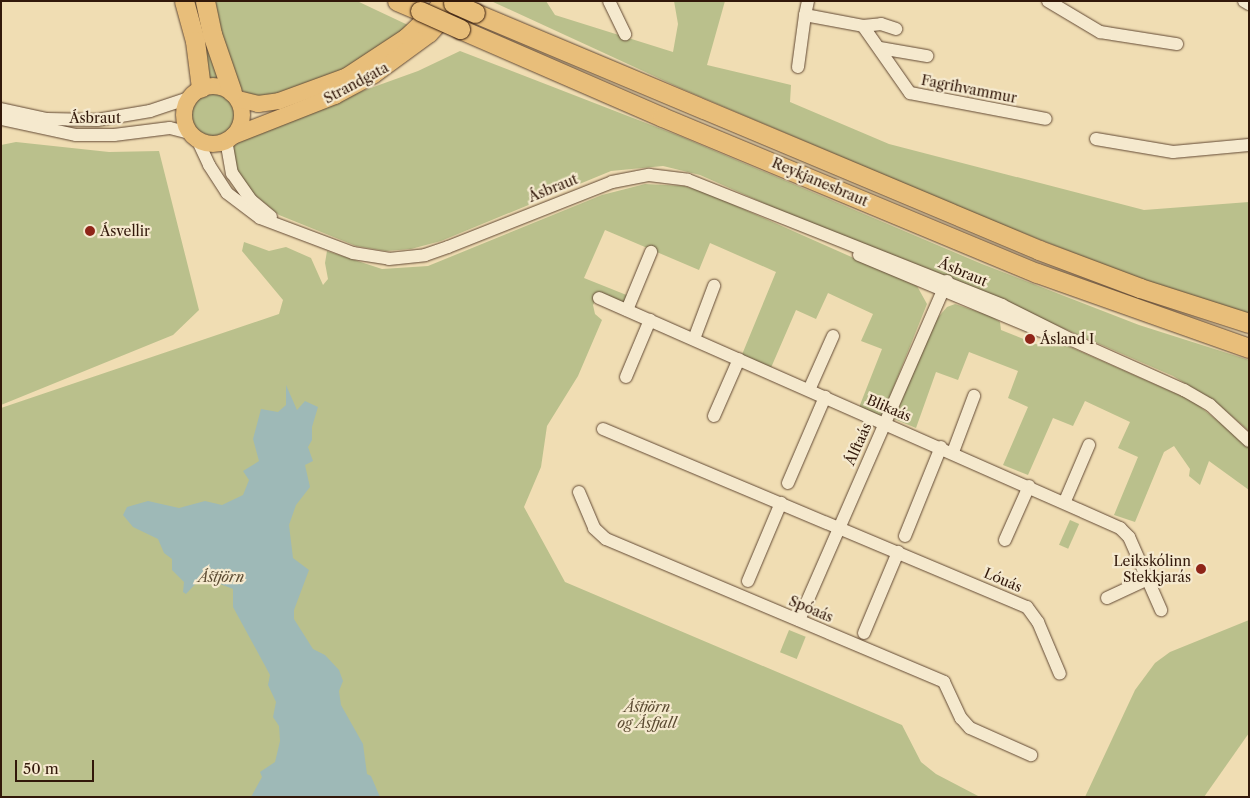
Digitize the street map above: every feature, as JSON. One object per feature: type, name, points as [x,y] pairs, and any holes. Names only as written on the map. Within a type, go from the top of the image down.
[{"type":"highway","points":[[184,1],[195,41],[195,93]]},
{"type":"highway","points":[[205,1],[212,34],[235,96]]},
{"type":"highway","name":"Reykjanesbraut","points":[[397,1],[1037,273],[1249,348]]},
{"type":"highway","name":"Reykjanesbraut","points":[[455,4],[1039,250],[1140,288],[1249,323]]},
{"type":"main road","name":"Strandgata","points":[[235,96],[258,104],[279,101],[347,76],[455,4]]},
{"type":"main road","name":"Strandgata","points":[[230,138],[335,96],[374,75],[430,34],[455,4]]},
{"type":"main road","points":[[216,86],[235,96],[242,114],[230,138],[212,144],[194,136],[184,112],[195,93],[216,86]]},
{"type":"street","points":[[609,1],[625,34]]},
{"type":"street","points":[[798,67],[808,1]]},
{"type":"street","points":[[1048,1],[1100,32],[1177,44]]},
{"type":"street","points":[[1244,1],[1249,4]]},
{"type":"street","points":[[805,14],[863,26],[882,24],[896,29]]},
{"type":"street","name":"Fagrihvammur","points":[[863,26],[910,94],[1046,119]]},
{"type":"street","name":"Fagrihvammur","points":[[880,48],[927,56]]},
{"type":"street","name":"Ásbraut","points":[[1,109],[47,119],[81,121],[131,115],[195,93]]},
{"type":"street","name":"Ásbraut","points":[[1,118],[76,135],[114,135],[170,128],[194,136],[208,165],[227,193],[260,218],[322,241],[373,257],[426,255],[592,188],[649,176],[676,178],[711,188],[838,242],[856,246],[944,286],[1051,328],[1072,340],[1184,390],[1210,406],[1249,441]]},
{"type":"street","name":"Ásbraut","points":[[230,138],[232,173],[251,200],[281,225]]},
{"type":"street","points":[[1096,139],[1173,152],[1249,145]]},
{"type":"street","points":[[627,310],[651,252]]},
{"type":"street","points":[[694,339],[714,286]]},
{"type":"street","name":"Álftaás","points":[[799,620],[944,286]]},
{"type":"street","name":"Blikaás","points":[[600,298],[1064,501],[1120,528],[1129,537],[1160,610]]},
{"type":"street","points":[[626,377],[650,320]]},
{"type":"street","points":[[809,390],[833,336]]},
{"type":"street","points":[[714,416],[739,359]]},
{"type":"street","points":[[788,483],[825,396]]},
{"type":"street","points":[[905,536],[974,396]]},
{"type":"street","name":"Lóuás","points":[[603,428],[1027,607],[1038,622],[1060,674]]},
{"type":"street","points":[[1064,501],[1089,445]]},
{"type":"street","points":[[1005,540],[1029,486]]},
{"type":"street","name":"Spóaás","points":[[579,492],[594,528],[606,539],[944,682],[961,718],[970,728],[1031,755]]},
{"type":"street","points":[[748,581],[781,503]]},
{"type":"street","points":[[864,633],[898,552]]},
{"type":"street","points":[[1107,598],[1148,579]]},
{"type":"green space","points":[[190,1],[200,1],[222,80],[208,80]]},
{"type":"green space","points":[[211,1],[357,1],[410,26],[350,68],[284,94],[256,98],[239,89]]},
{"type":"green space","points":[[491,1],[546,1],[555,15],[673,52],[678,24],[674,1],[725,1],[707,65],[791,85],[790,102],[889,144],[1144,210],[1249,202],[1249,314],[1142,280],[977,215],[680,88]]},
{"type":"green space","points":[[460,51],[682,137],[982,264],[1139,325],[1249,360],[1249,431],[1213,400],[1173,376],[906,260],[820,228],[700,175],[663,166],[611,171],[441,241],[411,249],[386,251],[356,246],[279,215],[244,186],[232,164],[230,149],[240,135],[418,71]]},
{"type":"green space","points":[[214,92],[227,96],[233,102],[237,115],[233,128],[227,134],[214,138],[201,134],[195,128],[191,115],[195,102],[201,96]]},
{"type":"green space","name":"Ásvellir","points":[[16,142],[109,152],[159,151],[199,310],[173,335],[1,405],[1,145]]},
{"type":"green space","name":"Ástjörn og Ásfjall","points":[[645,184],[684,186],[707,193],[917,286],[927,304],[882,416],[858,410],[882,349],[861,341],[873,314],[828,293],[816,319],[796,310],[770,370],[741,357],[776,272],[710,243],[699,270],[605,230],[584,278],[629,296],[625,306],[599,294],[593,305],[595,314],[602,320],[578,376],[547,426],[541,467],[524,507],[565,582],[902,725],[921,762],[936,774],[980,797],[1,797],[1,408],[279,314],[283,300],[242,251],[244,242],[269,251],[286,247],[311,258],[323,285],[328,279],[325,263],[327,251],[382,269],[428,266],[602,195]]},
{"type":"green space","points":[[955,304],[991,316],[1000,322],[1001,330],[1041,346],[1045,341],[1059,342],[1193,401],[1249,446],[1249,490],[1209,461],[1200,485],[1189,476],[1190,469],[1174,446],[1164,452],[1135,522],[1114,515],[1138,457],[1118,448],[1130,422],[1085,401],[1073,426],[1053,418],[1028,475],[1003,465],[1028,407],[1008,398],[1018,371],[969,352],[958,380],[936,372],[916,428],[894,419],[935,321],[947,307]]},
{"type":"green space","points":[[1070,520],[1079,524],[1068,549],[1059,545]]},
{"type":"green space","points":[[1249,620],[1249,733],[1204,797],[1085,797],[1135,690],[1155,663],[1170,652]]},
{"type":"green space","points":[[789,630],[806,637],[797,659],[780,652]]},
{"type":"water","name":"Ástjörn","points":[[286,385],[297,410],[305,401],[318,407],[312,427],[312,440],[308,447],[313,461],[305,465],[310,487],[296,505],[289,525],[293,558],[309,570],[294,610],[294,619],[313,649],[325,655],[339,670],[343,681],[339,691],[341,705],[363,744],[367,774],[371,776],[380,797],[251,797],[262,777],[260,772],[275,762],[280,741],[279,726],[273,717],[276,702],[268,685],[270,675],[233,607],[233,589],[205,578],[199,580],[186,594],[183,592],[184,582],[172,570],[172,559],[164,553],[158,539],[133,527],[123,515],[127,507],[148,501],[179,508],[205,501],[222,505],[243,495],[249,480],[243,471],[259,461],[253,439],[261,409],[278,412],[286,405]]},
{"type":"place","name":"Ásvellir","points":[[90,231]]},
{"type":"place","name":"Ásland I","points":[[1030,339]]},
{"type":"place","name":"Leikskólinn Stekkjarás","points":[[1201,569]]}]
